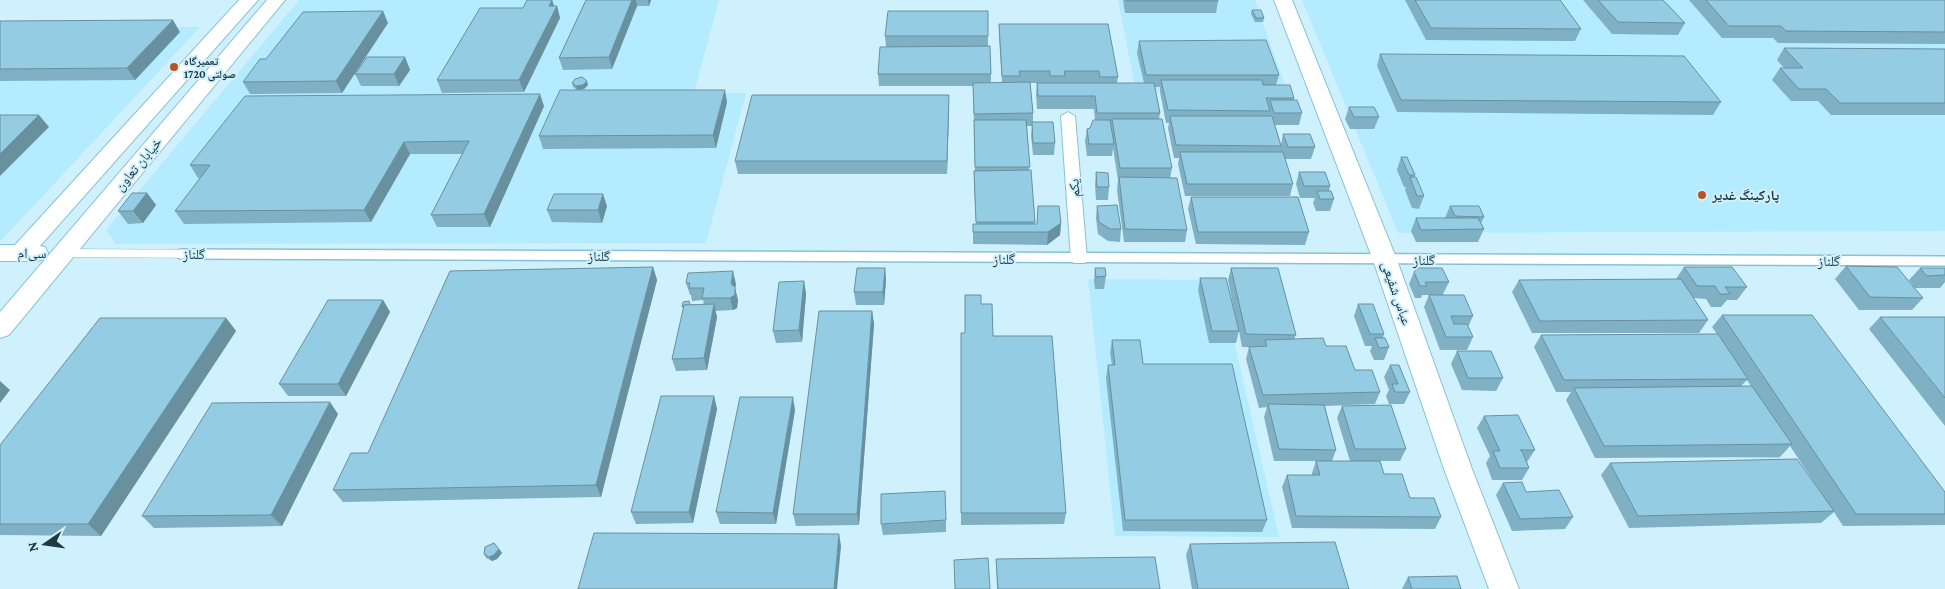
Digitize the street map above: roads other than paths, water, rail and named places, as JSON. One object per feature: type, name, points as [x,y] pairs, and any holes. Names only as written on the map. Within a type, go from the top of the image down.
[{"type":"main road","name":"خیابان تعاون","points":[[10,253],[249,0]]},
{"type":"main road","name":"خیابان تعاون","points":[[0,329],[276,0]]},
{"type":"main road","name":"عباس شفیعی","points":[[1270,0],[1378,260],[1487,589]]},
{"type":"main road","name":"عباس شفیعی","points":[[1283,0],[1378,260],[1504,589]]},
{"type":"main road","name":"سی‌ام","points":[[10,253],[64,253]]},
{"type":"main road","points":[[0,308],[25,279],[33,262],[10,253]]},
{"type":"street","name":"یکم","points":[[1068,116],[1079,259]]},
{"type":"lane","name":"گلناز","points":[[64,253],[1079,259],[1945,261]]},
{"type":"place","name":"تعمیرگاه 1720 صولتی","points":[[174,67]]},
{"type":"place","name":"پارکینگ غدیر","points":[[1702,195]]}]
